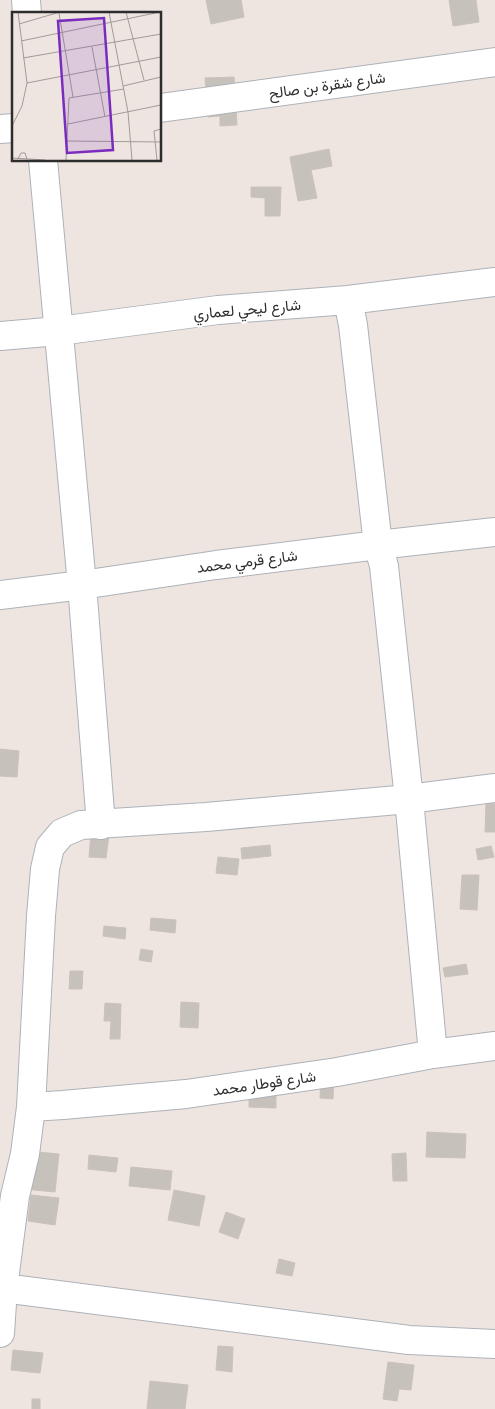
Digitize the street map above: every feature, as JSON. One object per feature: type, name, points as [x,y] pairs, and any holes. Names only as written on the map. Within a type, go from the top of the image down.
[{"type":"street","name":"شارع شقرة بن صالح","points":[[161,108],[495,62]]},
{"type":"street","points":[[43,161],[82,585],[101,825]]},
{"type":"street","name":"شارع ليحي لعماري","points":[[0,336],[59,331],[218,310],[348,300],[495,282]]},
{"type":"street","points":[[348,300],[353,326],[378,545],[384,566],[409,799],[433,1054]]},
{"type":"street","name":"شارع قرمي محمد","points":[[0,595],[216,565],[495,532]]},
{"type":"street","points":[[0,1333],[16,1196],[25,1154],[31,1107],[45,869],[50,848],[62,833],[81,825],[206,817],[409,799],[495,788]]},
{"type":"street","name":"شارع قوطار محمد","points":[[31,1107],[186,1094],[338,1072],[433,1054],[495,1046]]},
{"type":"street","points":[[4,1288],[409,1340],[495,1344]]},
{"type":"building","points":[[206,0],[241,0],[244,17],[211,24]]},
{"type":"building","points":[[449,0],[476,0],[479,22],[453,26]]},
{"type":"building","points":[[234,77],[237,125],[220,126],[220,116],[208,117],[205,78]]},
{"type":"building","points":[[329,149],[332,166],[311,170],[317,198],[298,201],[290,157]]},
{"type":"building","points":[[251,187],[281,187],[280,216],[265,216],[265,198],[251,197]]},
{"type":"building","points":[[0,749],[19,751],[17,777],[0,776]]},
{"type":"building","points":[[486,803],[495,804],[495,832],[485,832]]},
{"type":"building","points":[[91,833],[109,835],[106,858],[89,857]]},
{"type":"building","points":[[270,845],[271,856],[242,859],[241,848]]},
{"type":"building","points":[[491,846],[494,857],[478,860],[476,849]]},
{"type":"building","points":[[218,857],[239,859],[237,875],[216,873]]},
{"type":"building","points":[[462,875],[479,875],[477,910],[460,909]]},
{"type":"building","points":[[151,918],[176,920],[175,933],[150,930]]},
{"type":"building","points":[[104,926],[126,928],[125,939],[103,936]]},
{"type":"building","points":[[141,949],[153,951],[151,962],[139,960]]},
{"type":"building","points":[[466,964],[468,974],[445,977],[443,968]]},
{"type":"building","points":[[70,971],[83,971],[82,989],[69,989]]},
{"type":"building","points":[[181,1002],[199,1003],[198,1028],[180,1027]]},
{"type":"building","points":[[105,1003],[121,1004],[120,1039],[110,1039],[111,1021],[104,1021]]},
{"type":"building","points":[[321,1072],[334,1072],[333,1099],[320,1098]]},
{"type":"building","points":[[249,1089],[276,1090],[276,1108],[249,1107]]},
{"type":"building","points":[[427,1132],[466,1134],[465,1158],[426,1157]]},
{"type":"building","points":[[27,1151],[59,1154],[55,1192],[23,1189]]},
{"type":"building","points":[[406,1153],[407,1181],[393,1181],[392,1154]]},
{"type":"building","points":[[89,1155],[118,1158],[116,1172],[88,1169]]},
{"type":"building","points":[[131,1167],[172,1171],[170,1190],[129,1186]]},
{"type":"building","points":[[174,1190],[205,1196],[199,1226],[168,1220]]},
{"type":"building","points":[[31,1195],[59,1198],[55,1225],[28,1221]]},
{"type":"building","points":[[226,1212],[245,1219],[238,1239],[219,1232]]},
{"type":"building","points":[[279,1259],[295,1263],[292,1276],[276,1273]]},
{"type":"building","points":[[218,1346],[233,1347],[232,1372],[216,1370]]},
{"type":"building","points":[[13,1350],[43,1353],[40,1373],[11,1370]]},
{"type":"building","points":[[388,1362],[414,1365],[411,1390],[399,1389],[397,1401],[383,1399]]},
{"type":"building","points":[[150,1381],[188,1385],[185,1409],[147,1409]]},
{"type":"building","points":[[32,1399],[40,1399],[40,1409],[32,1409]]}]
